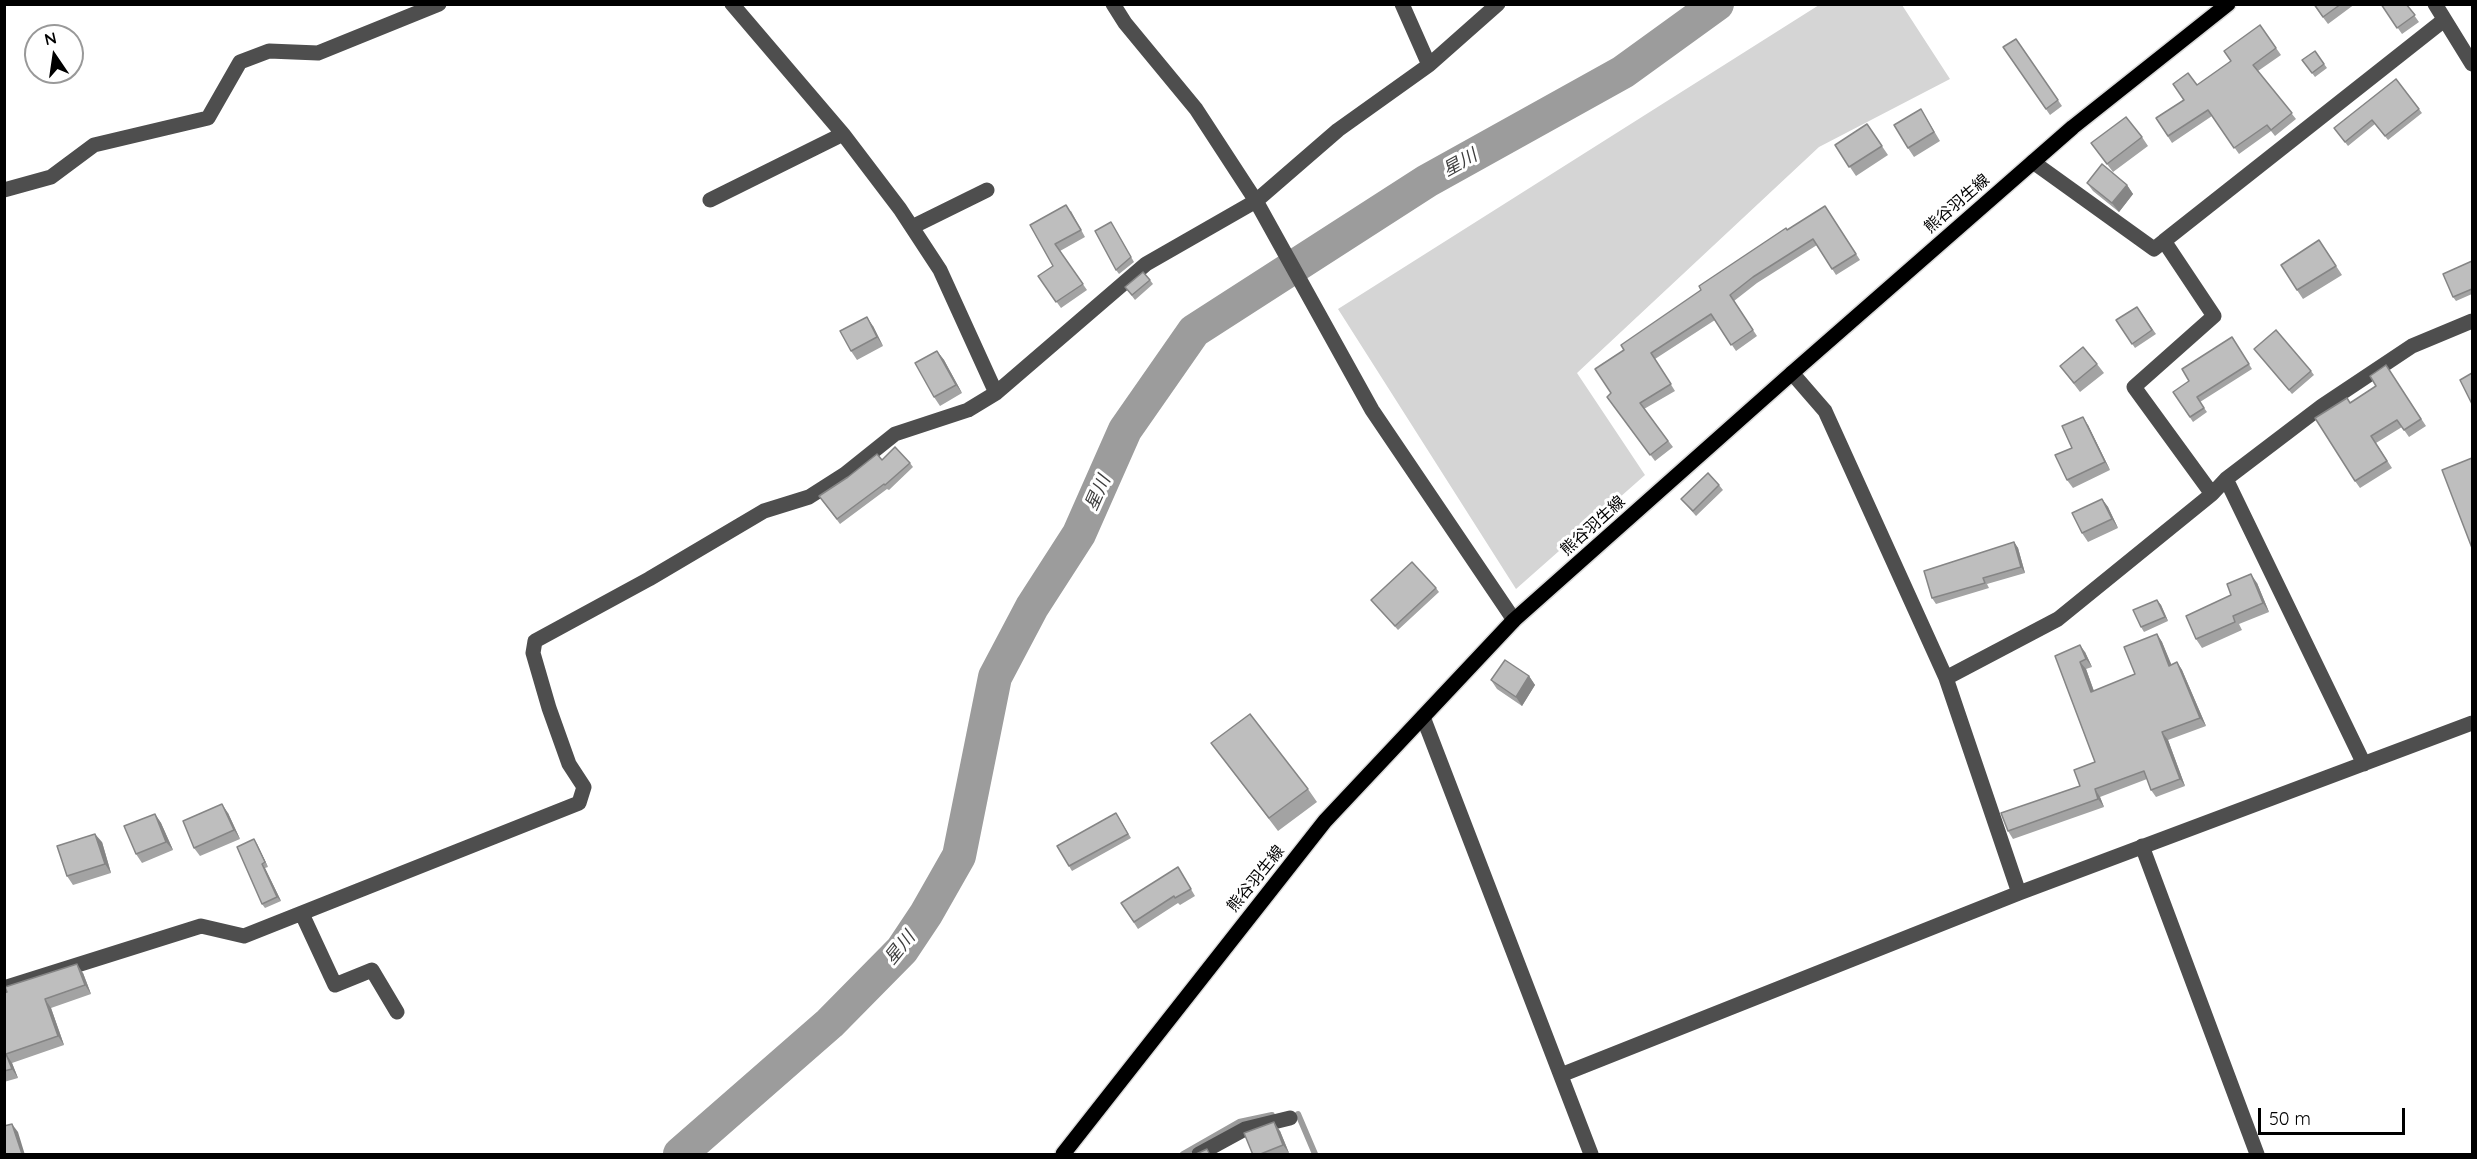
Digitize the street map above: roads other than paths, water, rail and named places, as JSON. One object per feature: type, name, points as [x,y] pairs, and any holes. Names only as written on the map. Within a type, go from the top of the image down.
[{"type":"main road","name":"熊谷羽生線","points":[[1063,1155],[1325,821],[1514,620],[1791,373],[2073,127],[2228,4]]},
{"type":"street","points":[[4,190],[51,177],[94,145],[208,118],[240,62],[269,51],[318,53],[439,4]]},
{"type":"street","points":[[732,4],[843,134],[912,227],[940,270],[996,393]]},
{"type":"street","points":[[1113,4],[1125,23],[1196,109],[1256,201],[1372,410],[1514,620]]},
{"type":"street","points":[[1402,4],[1429,65]]},
{"type":"street","points":[[4,988],[201,926],[244,936],[579,803],[584,787],[569,764],[549,708],[533,653],[535,641],[650,579],[764,511],[809,497],[845,474],[894,434],[968,410],[996,393],[1146,264],[1256,201],[1338,130],[1429,65],[1498,4]]},
{"type":"street","points":[[2435,4],[2472,64]]},
{"type":"street","points":[[2033,162],[2154,249],[2444,20]]},
{"type":"street","points":[[710,200],[843,134]]},
{"type":"street","points":[[912,227],[987,190]]},
{"type":"street","points":[[2164,241],[2214,316],[2134,387],[2212,494]]},
{"type":"street","points":[[1946,678],[2058,619],[2212,494],[2226,479],[2322,406],[2412,346],[2472,321]]},
{"type":"street","points":[[1791,373],[1824,411],[1946,678],[2019,893]]},
{"type":"street","points":[[2226,479],[2364,764]]},
{"type":"street","points":[[1423,717],[1591,1155]]},
{"type":"street","points":[[1561,1076],[2019,893],[2472,723]]},
{"type":"street","points":[[2142,846],[2257,1155]]},
{"type":"street","points":[[302,914],[335,985],[372,970],[397,1012]]},
{"type":"street","points":[[1199,1155],[1245,1129],[1290,1118]]},
{"type":"waterway","name":"星川","points":[[680,1154],[830,1023],[902,950],[926,914],[959,856],[995,677],[1032,607],[1079,534],[1125,430],[1194,331],[1427,181],[1623,72],[1717,4]]},
{"type":"waterway","points":[[1298,1114],[1315,1154]]},
{"type":"waterway","points":[[1183,1154],[1239,1122],[1272,1115]]}]
